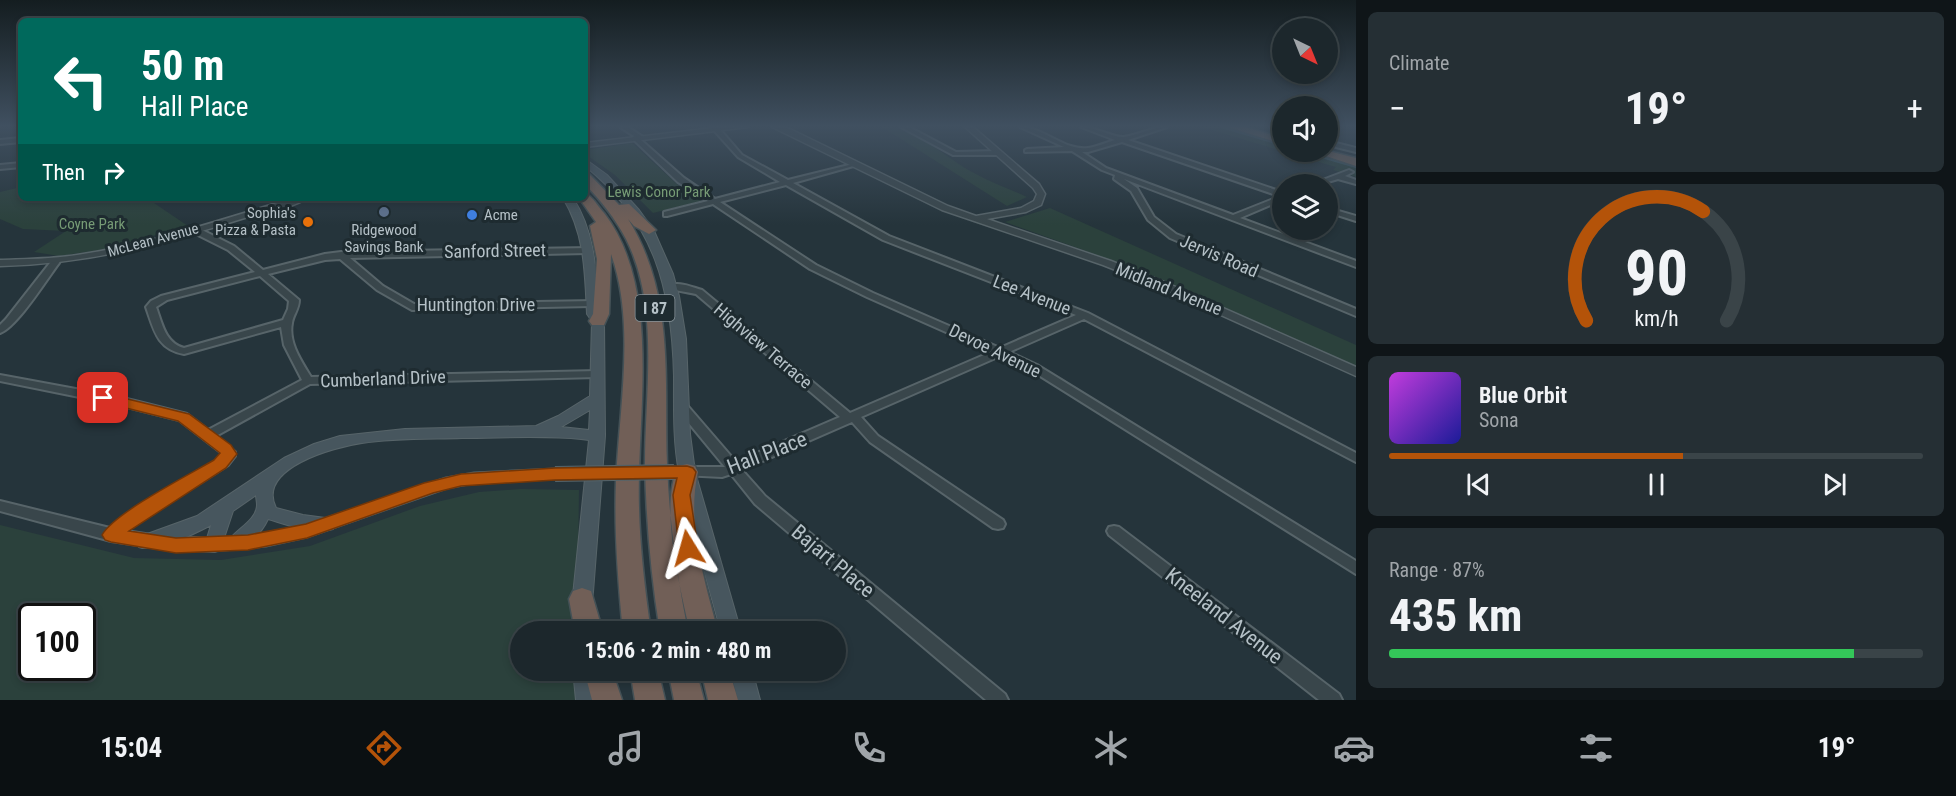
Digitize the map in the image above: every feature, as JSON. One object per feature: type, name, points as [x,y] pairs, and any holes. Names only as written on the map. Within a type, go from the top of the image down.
[{"type":"highway","points":[[588,179],[614,195],[639,223],[649,230]]},
{"type":"highway","name":"I 87","points":[[588,180],[610,203],[628,229],[642,258],[652,292],[657,332],[660,548],[672,621]]},
{"type":"highway","name":"I 87","points":[[588,201],[598,213],[617,247],[623,263],[633,319],[627,509],[636,621]]},
{"type":"highway","points":[[598,213],[597,225],[604,243],[605,257],[601,314],[598,321]]},
{"type":"highway","points":[[681,472],[682,506],[702,621]]},
{"type":"highway","points":[[582,599],[587,621]]},
{"type":"highway","points":[[601,681],[607,700]]},
{"type":"highway","points":[[646,681],[650,700]]},
{"type":"highway","points":[[685,681],[689,700]]},
{"type":"highway","points":[[718,681],[723,700]]},
{"type":"main road","points":[[588,165],[621,193],[641,217],[663,259],[678,321],[682,407],[681,472],[728,621]]},
{"type":"main road","points":[[570,201],[580,218],[588,249],[593,314],[598,321],[597,436],[582,621]]},
{"type":"main road","points":[[531,431],[563,420],[598,398]]},
{"type":"main road","points":[[145,542],[183,530],[226,507],[300,456],[348,440],[375,436],[531,431],[571,431],[597,436]]},
{"type":"main road","points":[[273,474],[263,493],[270,513],[286,518],[327,524]]},
{"type":"main road","points":[[235,544],[258,522],[266,506]]},
{"type":"main road","points":[[214,545],[226,507]]},
{"type":"main road","points":[[585,681],[587,700]]},
{"type":"main road","points":[[744,681],[749,700]]},
{"type":"street","name":"Devoe Avenue","points":[[660,160],[681,180],[712,202],[828,275],[1033,367],[1356,568]]},
{"type":"street","name":"Lee Avenue","points":[[746,160],[901,245],[1085,315],[1356,458]]},
{"type":"street","points":[[847,160],[940,206],[976,219],[1028,209],[1041,199],[1036,186],[1005,160]]},
{"type":"street","points":[[1090,160],[1104,169],[1356,264]]},
{"type":"street","points":[[1178,160],[1272,192]]},
{"type":"street","points":[[667,214],[855,164]]},
{"type":"street","points":[[1338,175],[1354,164]]},
{"type":"street","points":[[0,168],[18,165]]},
{"type":"street","name":"Jervis Road","points":[[1104,169],[1134,190],[1151,218],[1173,236],[1356,314]]},
{"type":"street","points":[[1338,176],[1356,182]]},
{"type":"street","points":[[1235,217],[1272,200]]},
{"type":"street","name":"McLean Avenue","points":[[0,263],[56,261],[103,253],[292,201]]},
{"type":"street","points":[[1338,213],[1356,219]]},
{"type":"street","name":"Midland Avenue","points":[[976,219],[1107,263],[1165,286],[1356,372]]},
{"type":"street","name":"Cumberland Drive","points":[[193,229],[231,248],[294,300],[295,308],[287,322],[287,336],[293,355],[308,381],[598,374]]},
{"type":"street","name":"Sanford Street","points":[[287,322],[183,351],[167,346],[151,307],[154,303],[190,291],[312,259],[340,255],[588,249]]},
{"type":"street","name":"Huntington Drive","points":[[340,255],[380,288],[412,307],[592,303]]},
{"type":"street","points":[[0,330],[10,321],[56,261]]},
{"type":"street","name":"Highview Terrace","points":[[671,287],[682,287],[699,292],[874,439],[998,524]]},
{"type":"street","name":"Hall Place","points":[[0,506],[145,542],[176,546],[214,545],[284,536],[327,524],[446,483],[474,478],[555,474],[722,472],[776,451],[1085,315]]},
{"type":"street","points":[[0,378],[108,399],[183,417],[228,450],[229,456],[220,464],[133,518],[111,535]]},
{"type":"street","points":[[207,435],[308,381]]},
{"type":"street","name":"Bajart Place","points":[[682,407],[760,500],[999,700]]},
{"type":"street","name":"Kneeland Avenue","points":[[1114,531],[1333,700]]},
{"type":"green space","name":"Lewis Conor Park","points":[[593,160],[650,160],[678,185],[701,201],[653,213],[615,175]]},
{"type":"green space","points":[[934,160],[953,160],[976,174],[1027,197],[1007,206]]},
{"type":"green space","points":[[1340,160],[1356,164],[1356,177],[1333,170],[1336,167],[1319,162],[1338,162]]},
{"type":"green space","name":"Coyne Park","points":[[18,188],[18,201],[162,201],[154,203],[188,226],[106,249],[59,256],[34,252],[66,231],[23,229],[0,219],[0,192]]},
{"type":"green space","points":[[1050,208],[1356,345],[1356,367],[1139,270],[1005,222]]},
{"type":"green space","points":[[521,489],[579,490],[577,621],[510,621],[510,681],[580,681],[584,700],[0,700],[0,525],[134,558],[221,560],[310,546],[420,506],[479,492]]},
{"type":"waterway","points":[[1338,162],[1356,167]]},
{"type":"place","name":"Ridgewood Savings Bank","points":[[384,212]]},
{"type":"place","name":"Acme","points":[[472,215]]},
{"type":"place","name":"Sophia's Pizza & Pasta","points":[[308,222]]},
{"type":"route","points":[[103,398],[183,417],[229,452],[228,458],[220,464],[133,518],[111,535],[176,546],[248,543],[307,531],[430,488],[461,480],[555,474],[687,472],[682,486],[682,506],[688,548]]}]
